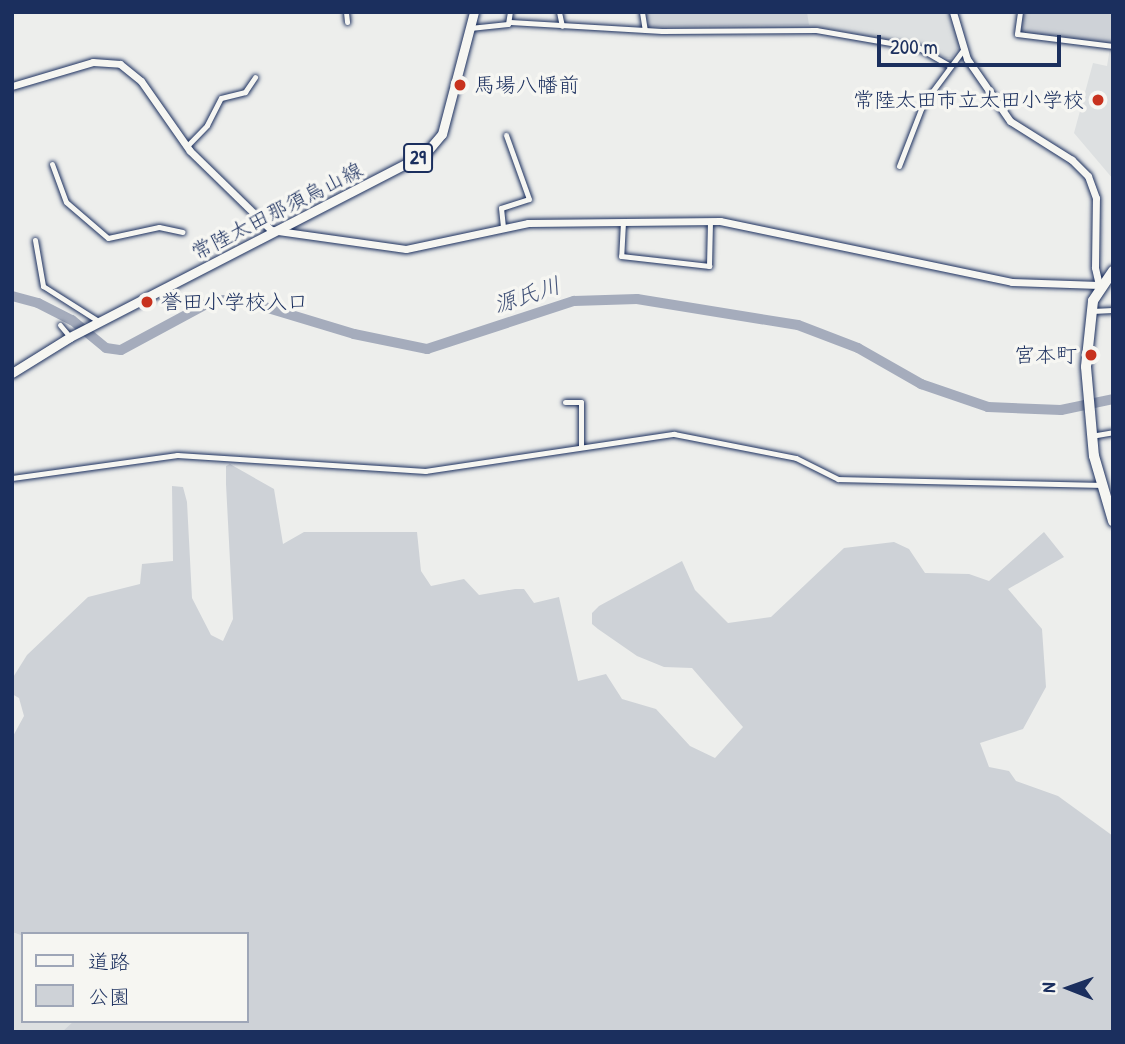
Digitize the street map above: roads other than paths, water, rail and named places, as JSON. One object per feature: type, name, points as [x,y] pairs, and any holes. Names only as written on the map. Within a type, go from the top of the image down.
[{"type":"highway","points":[[1113,271],[1100,285],[1091,312],[1086,385],[1091,436],[1101,485],[1113,521]]},
{"type":"main road","name":"常陸太田那須烏山線","points":[[12,373],[73,335],[412,161],[436,144],[474,12]]},
{"type":"street","points":[[346,12],[347,22]]},
{"type":"street","points":[[510,12],[510,22]]},
{"type":"street","points":[[559,12],[562,26]]},
{"type":"street","points":[[642,12],[645,30]]},
{"type":"street","points":[[12,86],[93,62],[120,64],[141,81],[187,146],[265,226],[275,231],[398,250],[432,246],[503,227],[710,220],[758,225],[1012,282],[1100,285],[1095,267],[1096,198],[1088,176],[1064,153],[1010,121],[963,50],[953,12]]},
{"type":"street","points":[[1020,12],[1017,34],[1113,46]]},
{"type":"street","points":[[470,28],[510,22],[645,30],[816,30],[919,48],[950,66]]},
{"type":"street","points":[[899,166],[918,115],[963,50]]},
{"type":"street","points":[[187,146],[207,125],[221,98],[245,92],[255,77]]},
{"type":"street","points":[[503,227],[501,208],[529,199],[506,135]]},
{"type":"street","points":[[52,164],[66,202],[108,238],[159,227],[182,232]]},
{"type":"street","points":[[623,222],[621,256],[709,266],[710,220]]},
{"type":"street","points":[[36,240],[43,286],[99,323]]},
{"type":"street","points":[[1091,312],[1113,310]]},
{"type":"street","points":[[60,325],[73,335]]},
{"type":"street","points":[[565,402],[581,402],[581,447]]},
{"type":"street","points":[[1091,436],[1113,432]]},
{"type":"street","points":[[12,478],[177,455],[425,471],[674,435],[796,458],[838,479],[1101,485]]},
{"type":"waterway","name":"源氏川","points":[[12,296],[38,303],[72,320],[106,348],[121,350],[210,302],[224,300],[245,301],[354,334],[427,349],[574,301],[637,299],[798,325],[858,348],[921,384],[988,407],[1061,410],[1113,399]]},
{"type":"place","name":"馬場八幡前","points":[[460,85]]},
{"type":"place","name":"常陸太田市立太田小学校","points":[[1098,100]]},
{"type":"place","name":"誉田小学校入口","points":[[147,302]]},
{"type":"place","name":"宮本町","points":[[1091,355]]}]
